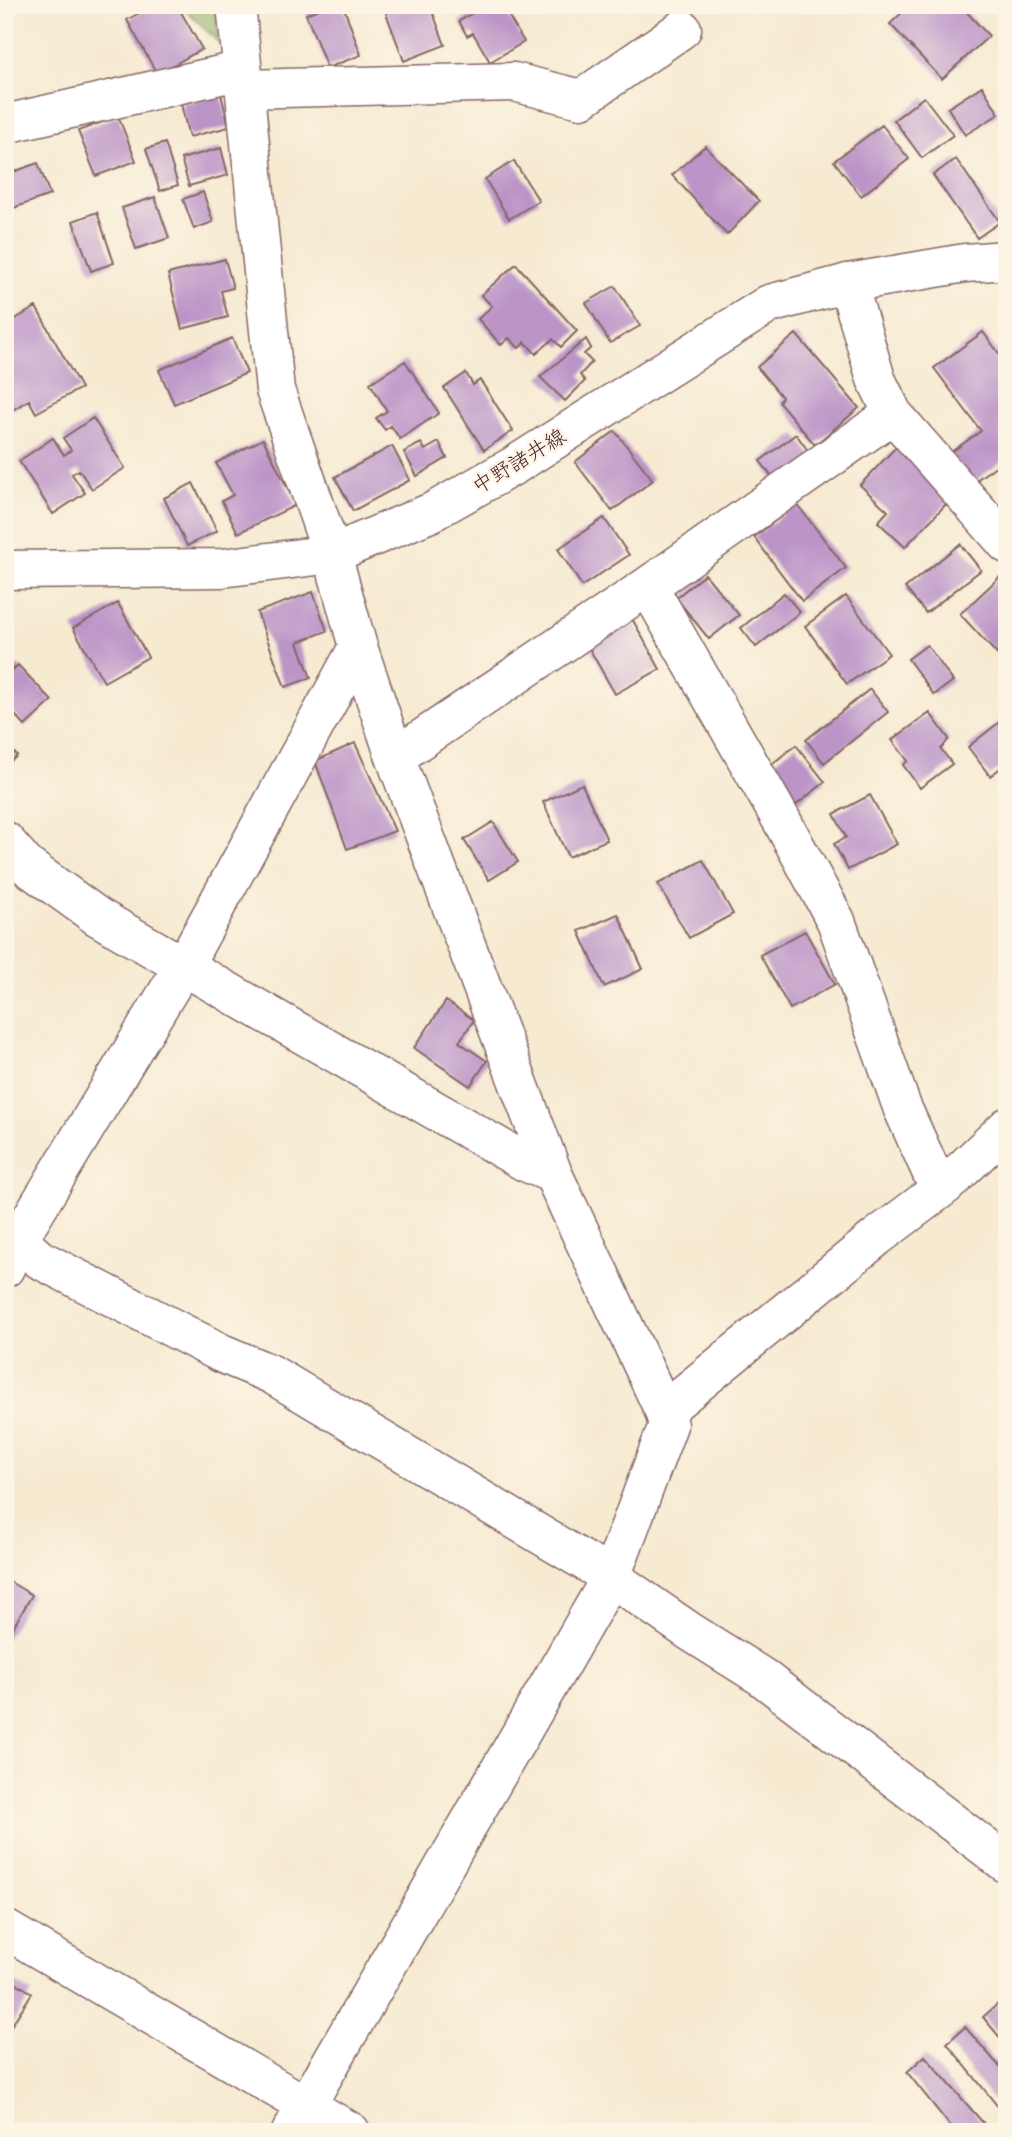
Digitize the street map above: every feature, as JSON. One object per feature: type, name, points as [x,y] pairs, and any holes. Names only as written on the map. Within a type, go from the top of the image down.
[{"type":"street","points":[[236,5],[275,390],[332,554],[358,647],[395,757],[553,1174],[664,1411],[668,1425],[611,1577],[299,2119]]},
{"type":"street","points":[[5,124],[243,79],[514,82],[581,99],[682,29]]},
{"type":"street","name":"中野諸井線","points":[[5,570],[222,568],[332,554],[444,505],[514,465],[769,304],[848,284],[965,263],[1007,260]]},
{"type":"street","points":[[848,284],[876,379],[893,414],[1007,544]]},
{"type":"street","points":[[395,757],[648,586],[893,414]]},
{"type":"street","points":[[648,586],[836,921],[902,1107],[934,1178],[946,1185]]},
{"type":"street","points":[[358,647],[184,965],[10,1246],[221,1353],[271,1374],[611,1577],[762,1677],[1007,1864]]},
{"type":"street","points":[[5,841],[27,866],[98,917],[525,1163],[553,1174]]},
{"type":"street","points":[[664,1411],[877,1237],[946,1185],[1007,1128]]},
{"type":"street","points":[[5,1929],[299,2119],[351,2132]]},
{"type":"green space","points":[[181,5],[216,5],[218,42]]},
{"type":"building","points":[[153,5],[177,5],[202,49],[157,74],[127,20]]},
{"type":"building","points":[[328,5],[343,5],[361,55],[327,68],[306,14]]},
{"type":"building","points":[[383,5],[430,5],[445,45],[404,61]]},
{"type":"building","points":[[486,5],[502,5],[524,42],[490,62],[473,33],[467,36],[459,21]]},
{"type":"building","points":[[910,5],[960,5],[989,36],[942,79],[890,24]]},
{"type":"building","points":[[982,86],[999,114],[965,135],[948,108]]},
{"type":"building","points":[[221,94],[229,127],[189,137],[181,104]]},
{"type":"building","points":[[924,97],[953,135],[922,158],[894,120]]},
{"type":"building","points":[[118,116],[136,161],[96,176],[78,131]]},
{"type":"building","points":[[882,125],[909,159],[861,196],[834,161]]},
{"type":"building","points":[[165,143],[178,185],[160,191],[146,149]]},
{"type":"building","points":[[705,146],[759,201],[727,235],[672,175]]},
{"type":"building","points":[[221,148],[228,175],[189,186],[181,159]]},
{"type":"building","points":[[956,159],[1000,222],[977,238],[933,175]]},
{"type":"building","points":[[514,161],[539,201],[509,219],[485,179]]},
{"type":"building","points":[[38,163],[50,195],[5,211],[5,175]]},
{"type":"building","points":[[203,192],[213,222],[194,229],[183,199]]},
{"type":"building","points":[[155,197],[169,238],[136,249],[122,208]]},
{"type":"building","points":[[97,212],[114,263],[91,271],[73,221]]},
{"type":"building","points":[[225,259],[233,288],[221,291],[228,317],[182,329],[168,274]]},
{"type":"building","points":[[516,264],[577,331],[561,347],[553,339],[536,354],[525,342],[519,348],[509,338],[501,345],[478,319],[492,306],[481,295]]},
{"type":"building","points":[[615,286],[640,326],[610,343],[586,303]]},
{"type":"building","points":[[36,307],[81,388],[36,413],[29,400],[9,412],[5,405],[5,325]]},
{"type":"building","points":[[983,332],[1007,364],[1007,458],[972,483],[950,453],[981,431],[934,368]]},
{"type":"building","points":[[796,334],[859,408],[815,445],[779,402],[782,397],[757,367]]},
{"type":"building","points":[[232,338],[247,373],[174,404],[159,370]]},
{"type":"building","points":[[586,339],[591,348],[584,354],[592,362],[580,375],[585,381],[565,401],[540,377]]},
{"type":"building","points":[[405,361],[439,413],[400,439],[391,426],[385,430],[376,418],[387,411],[370,383]]},
{"type":"building","points":[[466,373],[473,385],[480,380],[513,431],[484,450],[444,388]]},
{"type":"building","points":[[93,418],[125,468],[92,489],[79,470],[72,474],[85,493],[53,514],[19,461],[53,438],[64,455],[71,450],[63,438]]},
{"type":"building","points":[[615,431],[653,480],[612,511],[575,462]]},
{"type":"building","points":[[796,434],[814,459],[778,485],[760,461]]},
{"type":"building","points":[[263,439],[296,505],[238,533],[222,501],[233,495],[216,463]]},
{"type":"building","points":[[439,442],[447,458],[417,476],[404,452],[421,443],[425,450]]},
{"type":"building","points":[[898,445],[952,498],[905,547],[878,522],[888,511],[860,485]]},
{"type":"building","points":[[392,446],[410,480],[353,511],[335,477]]},
{"type":"building","points":[[193,483],[217,531],[187,546],[164,498]]},
{"type":"building","points":[[797,504],[846,568],[802,601],[754,537]]},
{"type":"building","points":[[604,518],[629,555],[582,586],[558,549]]},
{"type":"building","points":[[960,544],[981,570],[926,613],[905,588]]},
{"type":"building","points":[[1004,573],[1007,576],[1007,665],[960,614]]},
{"type":"building","points":[[705,574],[739,615],[709,639],[676,598]]},
{"type":"building","points":[[313,592],[327,631],[298,642],[311,678],[285,687],[257,612]]},
{"type":"building","points":[[784,593],[800,612],[756,647],[741,628]]},
{"type":"building","points":[[846,596],[889,654],[847,684],[805,626]]},
{"type":"building","points":[[118,603],[148,657],[104,682],[73,628]]},
{"type":"building","points":[[630,615],[660,669],[615,694],[585,641]]},
{"type":"building","points":[[927,645],[953,681],[934,695],[908,659]]},
{"type":"building","points":[[18,665],[52,701],[25,726],[5,704],[5,677]]},
{"type":"building","points":[[870,689],[888,712],[824,763],[806,740]]},
{"type":"building","points":[[930,713],[949,739],[941,749],[952,764],[920,788],[903,765],[908,761],[892,740]]},
{"type":"building","points":[[1007,716],[1007,763],[990,776],[968,747]]},
{"type":"building","points":[[5,742],[17,756],[5,766]]},
{"type":"building","points":[[355,743],[395,831],[347,849],[315,761]]},
{"type":"building","points":[[796,745],[825,782],[796,805],[767,768]]},
{"type":"building","points":[[582,784],[607,840],[568,857],[543,802]]},
{"type":"building","points":[[870,795],[897,844],[848,870],[834,844],[846,837],[834,814]]},
{"type":"building","points":[[493,822],[518,862],[489,880],[464,840]]},
{"type":"building","points":[[703,860],[733,914],[689,938],[658,884]]},
{"type":"building","points":[[618,914],[643,969],[604,987],[579,931]]},
{"type":"building","points":[[805,931],[835,984],[790,1009],[760,955]]},
{"type":"building","points":[[446,1001],[474,1020],[459,1042],[487,1061],[470,1086],[414,1048]]},
{"type":"building","points":[[5,1579],[32,1595],[5,1641]]},
{"type":"building","points":[[5,1976],[32,1993],[11,2026],[5,2022]]},
{"type":"building","points":[[1001,2001],[1007,2007],[1007,2046],[983,2017]]},
{"type":"building","points":[[965,2027],[1007,2075],[1007,2118],[947,2043]]},
{"type":"building","points":[[925,2056],[991,2132],[955,2132],[907,2072]]}]
